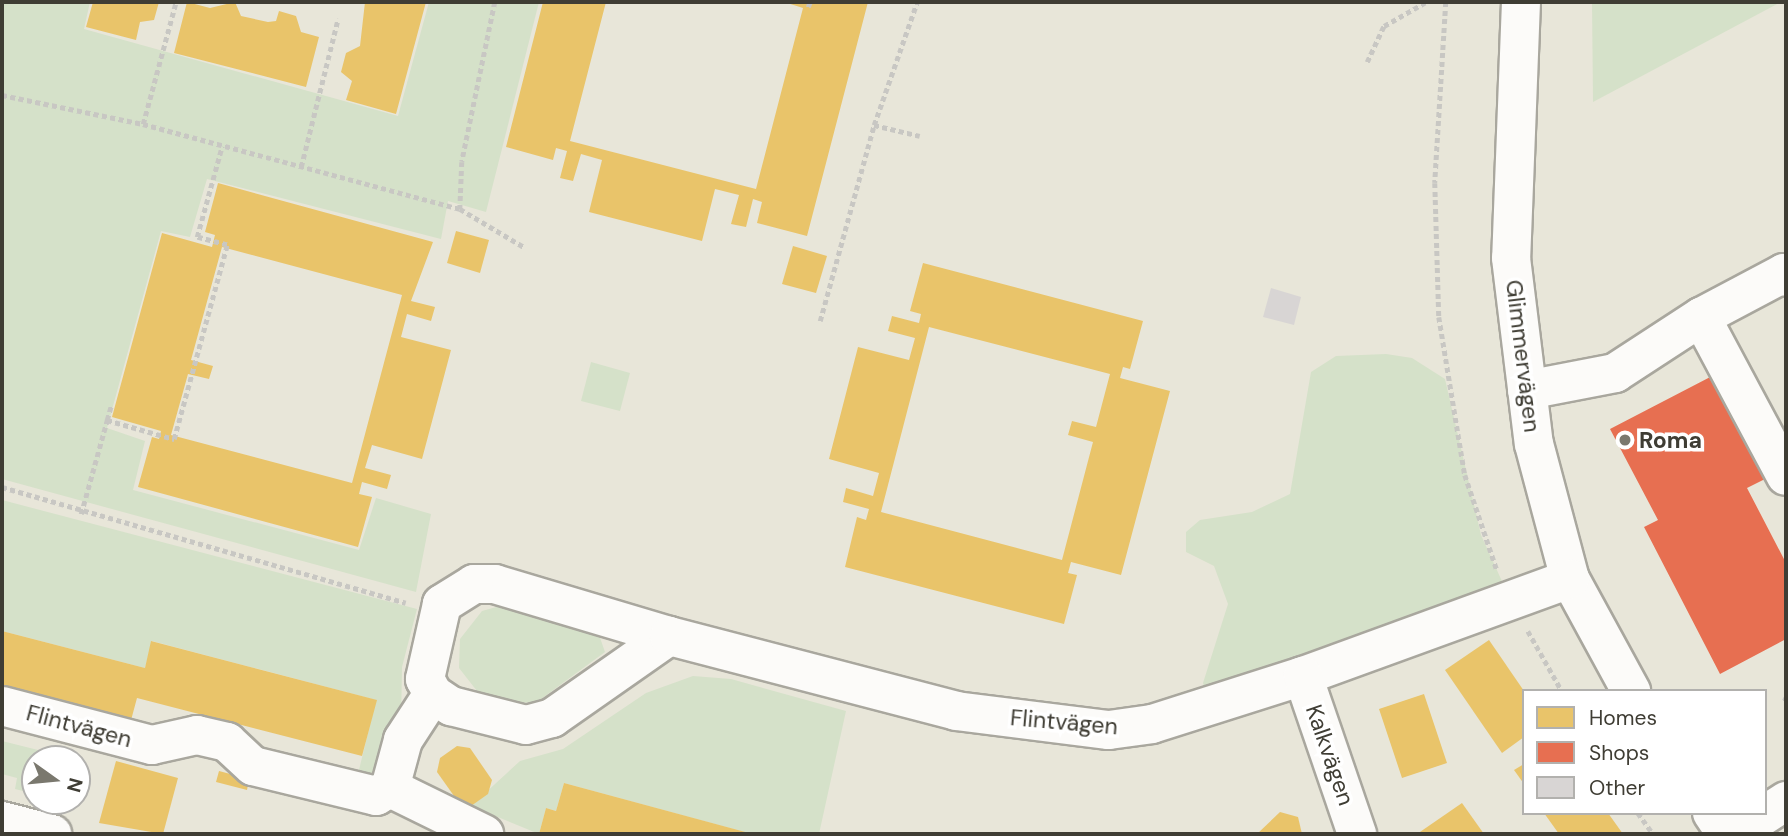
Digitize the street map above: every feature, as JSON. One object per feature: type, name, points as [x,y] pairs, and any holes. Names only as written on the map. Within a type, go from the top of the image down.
[{"type":"street","name":"Glimmervägen","points":[[1521,2],[1511,258],[1527,390],[1550,519],[1570,579],[1631,689]]},
{"type":"street","points":[[1527,390],[1615,373],[1701,317],[1784,273],[1786,277]]},
{"type":"street","points":[[1701,317],[1786,476]]},
{"type":"street","name":"Flintvägen","points":[[433,694],[425,679],[434,625],[454,590],[474,583],[956,711],[1109,730],[1152,724],[1303,676],[1570,579]]},
{"type":"street","points":[[484,834],[390,788],[403,740],[433,694],[452,706],[526,725],[552,718],[669,636]]},
{"type":"street","name":"Kalkvägen","points":[[1303,676],[1357,834]]},
{"type":"street","name":"Flintvägen","points":[[2,706],[152,745],[197,735],[227,742],[253,766],[357,794],[376,796],[390,788]]},
{"type":"street","points":[[1767,813],[1786,801]]},
{"type":"street","points":[[1713,815],[1726,834]]},
{"type":"street","points":[[1735,834],[1764,815]]},
{"type":"street","points":[[2,821],[52,834]]},
{"type":"path","points":[[143,124],[176,2]]},
{"type":"path","points":[[460,209],[462,162],[495,2]]},
{"type":"path","points":[[820,321],[874,125],[917,2]]},
{"type":"path","points":[[1367,62],[1384,26],[1426,2]]},
{"type":"path","points":[[1446,2],[1434,236],[1445,379],[1478,523],[1510,599],[1561,689]]},
{"type":"path","points":[[301,167],[338,19]]},
{"type":"path","points":[[2,95],[143,124],[460,209],[524,247]]},
{"type":"path","points":[[874,125],[920,136]]},
{"type":"path","points":[[107,420],[174,439],[227,245],[197,237],[222,146]]},
{"type":"path","points":[[81,514],[111,406]]},
{"type":"path","points":[[2,487],[81,514],[418,603]]},
{"type":"path","points":[[1640,815],[1653,834]]},
{"type":"green space","points":[[2,2],[90,2],[84,29],[398,116],[429,2],[539,2],[486,212],[448,201],[441,239],[207,179],[190,237],[161,231],[107,428],[145,441],[133,490],[359,550],[376,498],[431,514],[416,592],[2,479]]},
{"type":"green space","points":[[1592,2],[1781,2],[1593,102]]},
{"type":"green space","points":[[1386,354],[1412,358],[1445,379],[1481,535],[1510,599],[1210,705],[1203,683],[1228,604],[1214,566],[1186,552],[1186,532],[1200,520],[1252,512],[1290,494],[1311,372],[1336,356]]},
{"type":"green space","points":[[591,362],[630,373],[620,411],[581,401]]},
{"type":"green space","points":[[2,500],[417,609],[402,667],[401,722],[372,780],[358,774],[376,700],[152,641],[145,668],[2,631]]},
{"type":"green space","points":[[500,606],[598,632],[605,652],[537,702],[516,703],[477,691],[459,668],[460,639],[482,611]]},
{"type":"green space","points":[[693,676],[731,679],[846,711],[819,834],[752,834],[564,783],[556,811],[546,808],[539,834],[471,806],[520,761],[563,749],[646,693]]},
{"type":"green space","points":[[2,741],[21,746],[21,790],[15,789],[17,778],[2,774]]},
{"type":"building: Homes","points":[[93,2],[159,2],[154,20],[140,22],[136,40],[86,27]]},
{"type":"building: Homes","points":[[187,2],[210,8],[235,2],[241,16],[268,22],[276,21],[279,11],[296,16],[301,32],[319,37],[306,87],[174,53]]},
{"type":"building: Homes","points":[[365,2],[426,2],[396,114],[346,100],[352,81],[341,72],[346,53],[360,46]]},
{"type":"building: Homes","points":[[543,2],[606,2],[570,141],[756,189],[803,8],[784,2],[868,2],[807,236],[757,223],[762,202],[753,199],[746,227],[731,224],[739,195],[715,189],[702,241],[589,212],[602,160],[581,154],[573,181],[560,178],[567,151],[556,148],[553,160],[506,147]]},
{"type":"building: Homes","points":[[218,183],[433,242],[411,301],[435,307],[431,321],[407,314],[401,337],[451,350],[422,459],[372,445],[365,468],[391,475],[387,489],[362,482],[359,494],[372,497],[358,547],[138,487],[152,437],[159,439],[161,431],[112,417],[162,233],[212,247],[215,235],[205,232]],"holes":[[[222,247],[402,295],[352,483],[171,435],[188,374],[209,379],[213,366],[191,360]]]},
{"type":"building: Homes","points":[[456,231],[489,240],[480,273],[447,263]]},
{"type":"building: Homes","points":[[793,246],[827,256],[816,293],[782,284]]},
{"type":"building: Homes","points":[[923,263],[1143,321],[1130,369],[1123,367],[1120,378],[1170,391],[1121,575],[1071,562],[1068,573],[1077,575],[1064,624],[845,567],[857,517],[866,520],[869,509],[843,502],[846,488],[873,496],[879,473],[829,459],[858,347],[909,360],[915,338],[888,331],[892,316],[919,323],[921,314],[910,311]],"holes":[[[929,327],[1110,374],[1096,427],[1072,421],[1068,435],[1093,442],[1062,560],[881,512]]]},
{"type":"building: Homes","points":[[2,631],[145,668],[151,641],[377,700],[362,756],[137,698],[130,724],[2,690]]},
{"type":"building: Homes","points":[[1489,640],[1523,689],[1522,738],[1502,753],[1445,670]]},
{"type":"building: Homes","points":[[1424,694],[1447,763],[1402,778],[1379,709]]},
{"type":"building: Homes","points":[[457,746],[470,748],[492,780],[488,794],[471,806],[459,803],[437,772],[440,758]]},
{"type":"building: Homes","points":[[116,761],[178,778],[163,834],[99,823]]},
{"type":"building: Homes","points":[[1522,765],[1522,781],[1514,770]]},
{"type":"building: Homes","points":[[219,771],[249,779],[247,790],[216,782]]},
{"type":"building: Homes","points":[[564,783],[749,834],[539,834],[546,808],[556,811]]},
{"type":"building: Homes","points":[[1462,803],[1484,834],[1417,834]]},
{"type":"building: Homes","points":[[1280,812],[1298,817],[1302,834],[1257,834]]},
{"type":"building: Homes","points":[[1545,815],[1609,815],[1623,834],[1559,834]]},
{"type":"building: Shops","points":[[1716,374],[1769,477],[1747,488],[1786,563],[1786,639],[1720,674],[1644,527],[1658,520],[1610,429]]},
{"type":"building: Other","points":[[1271,288],[1301,297],[1294,325],[1263,317]]},
{"type":"place","name":"Roma","points":[[1625,440]]}]
